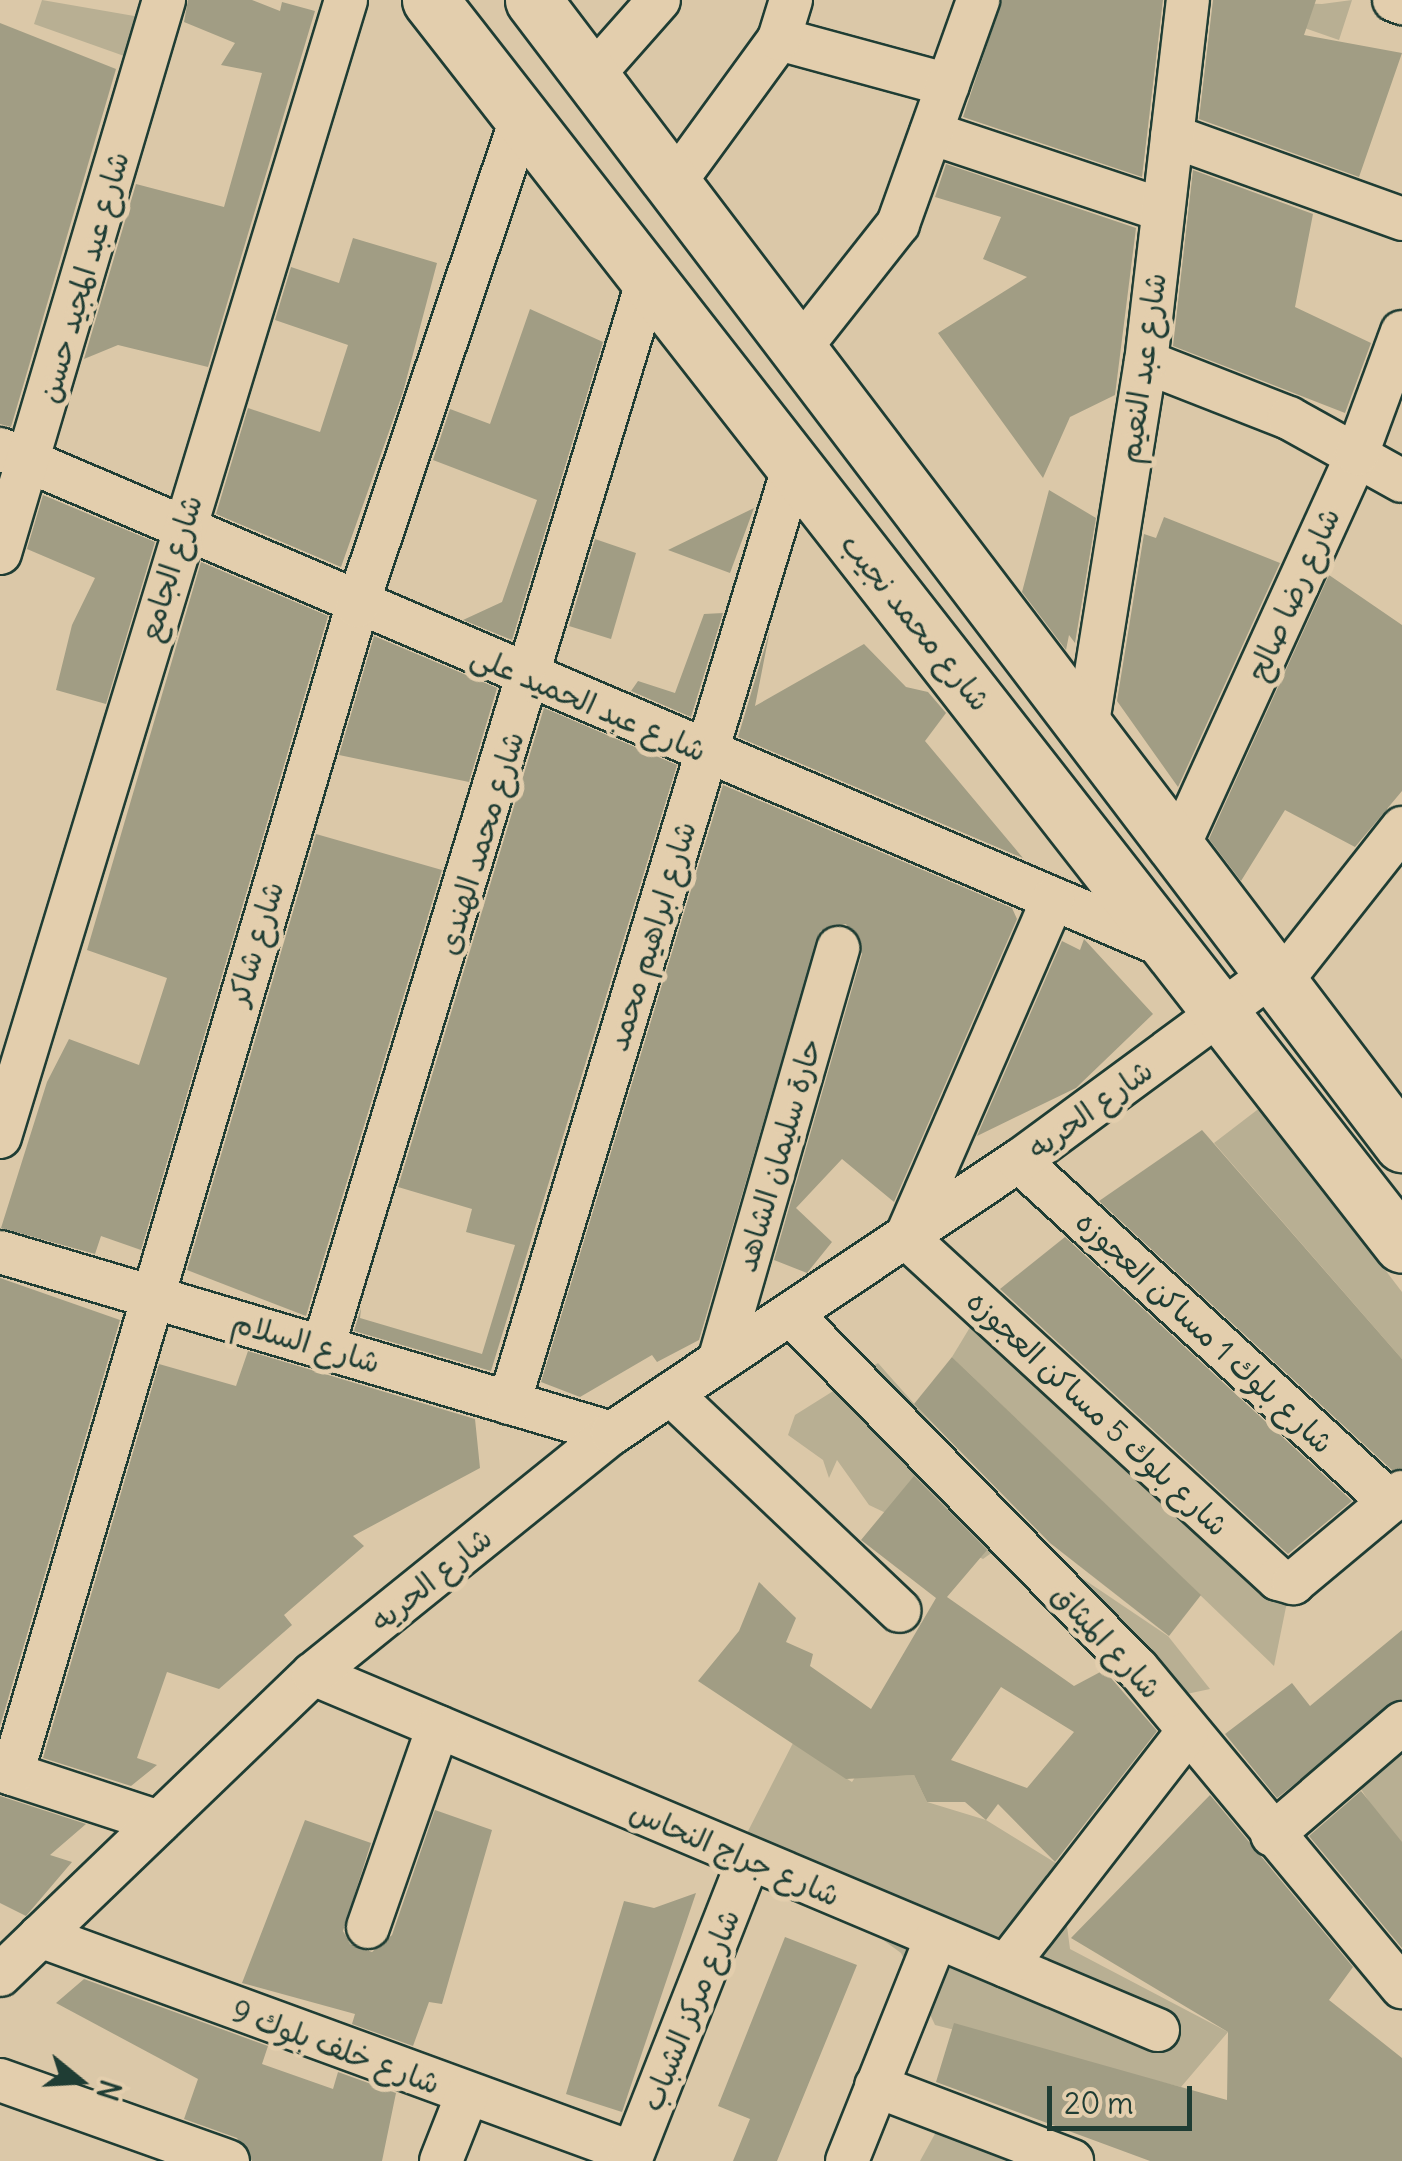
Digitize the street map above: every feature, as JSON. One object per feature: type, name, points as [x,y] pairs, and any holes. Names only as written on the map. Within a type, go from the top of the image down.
[{"type":"main road","name":"شارع محمد نجيب","points":[[430,0],[793,468],[1225,1010],[1402,1245]]},
{"type":"main road","points":[[532,0],[1086,734],[1402,1144]]},
{"type":"street","name":"شارع عبد المجيد حسن","points":[[0,553],[14,455],[164,0]]},
{"type":"street","name":"شارع الجامع","points":[[0,1138],[181,531],[346,0]]},
{"type":"street","points":[[590,78],[659,0]]},
{"type":"street","points":[[797,352],[886,244],[978,0]]},
{"type":"street","name":"شارع عبد النعيم","points":[[1086,734],[1146,362],[1188,0]]},
{"type":"street","points":[[1394,0],[1402,2]]},
{"type":"street","points":[[672,186],[785,20],[948,85]]},
{"type":"street","name":"شارع شاكر","points":[[6,1772],[357,606],[521,119]]},
{"type":"street","points":[[931,133],[1163,210]]},
{"type":"street","points":[[1172,136],[1402,220]]},
{"type":"street","name":"شارع محمد الهندى","points":[[323,1347],[530,680],[648,279]]},
{"type":"street","name":"شارع رضا صالح","points":[[1176,852],[1357,454],[1402,332]]},
{"type":"street","points":[[1146,362],[1289,418],[1402,480]]},
{"type":"street","name":"شارع عبد الحميد على","points":[[14,455],[181,531],[1181,954]]},
{"type":"street","name":"شارع ابراهيم محمد","points":[[509,1403],[793,468]]},
{"type":"street","name":"شارع الحريه","points":[[0,1975],[314,1674],[612,1433],[1019,1161],[1225,1010],[1275,980],[1402,828]]},
{"type":"street","points":[[906,1237],[1053,899]]},
{"type":"street","name":"حارة سليمان الشاهد","points":[[718,1362],[838,948]]},
{"type":"street","name":"شارع بلوك 1 مساكن العجوزه","points":[[1019,1161],[1396,1497]]},
{"type":"street","name":"شارع بلوك 5 مساكن العجوزه","points":[[906,1237],[1278,1579],[1294,1583],[1396,1497]]},
{"type":"street","name":"شارع السلام","points":[[0,1252],[612,1433]]},
{"type":"street","name":"شارع الميثاق","points":[[791,1314],[1137,1668],[1402,1988]]},
{"type":"street","points":[[671,1394],[900,1610]]},
{"type":"street","name":"شارع جراج النحاس","points":[[314,1674],[1158,2030]]},
{"type":"street","points":[[1272,1835],[1402,1723]]},
{"type":"street","points":[[368,1928],[438,1727]]},
{"type":"street","points":[[1006,1966],[1187,1733]]},
{"type":"street","points":[[6,1772],[159,1822]]},
{"type":"street","name":"شارع مركز الشباب","points":[[632,2157],[749,1859]]},
{"type":"street","name":"شارع خلف بلوك 9","points":[[40,1936],[632,2157]]},
{"type":"street","points":[[847,2161],[936,1938]]},
{"type":"street","points":[[0,2080],[228,2161]]},
{"type":"street","points":[[876,2086],[1072,2161]]},
{"type":"street","points":[[442,2161],[466,2095]]},
{"type":"shaded area","points":[[42,0],[140,17],[127,57],[34,24]]},
{"type":"shaded area","points":[[1224,0],[1322,4],[1352,0],[1339,40]]},
{"type":"shaded area","points":[[1261,1107],[1402,1292],[1402,1359],[1214,1143]]},
{"type":"shaded area","points":[[975,1319],[1287,1602],[1274,1666],[952,1357]]},
{"type":"shaded area","points":[[878,1363],[1025,1529],[983,1559],[869,1505],[837,1460],[829,1478],[823,1460],[788,1435],[795,1415]]},
{"type":"shaded area","points":[[1067,1568],[1168,1636],[1210,1689],[1163,1699]]},
{"type":"shaded area","points":[[793,1743],[852,1782],[869,1755],[871,1777],[914,1775],[927,1802],[986,1820],[1059,1865],[1070,1949],[1228,2032],[1181,2087],[935,2025],[901,1953],[744,1839]]},
{"type":"shaded area","points":[[1402,1751],[1402,1854],[1361,1789]]},
{"type":"shaded area","points":[[936,2132],[1016,2161],[920,2161]]},
{"type":"building","points":[[188,0],[252,0],[280,11],[282,2],[315,11],[208,367],[118,345],[84,359],[136,184],[224,207],[262,73],[221,65],[235,43],[184,22]]},
{"type":"building","points":[[1002,0],[1163,0],[1142,177],[963,117]]},
{"type":"building","points":[[1213,0],[1316,0],[1304,35],[1402,53],[1359,177],[1199,119]]},
{"type":"building","points":[[0,23],[116,69],[11,427],[0,424]]},
{"type":"building","points":[[946,164],[1136,228],[1115,395],[1070,417],[1043,478],[938,333],[1027,277],[983,259],[1001,217],[935,197]]},
{"type":"building","points":[[1193,170],[1313,214],[1295,307],[1371,343],[1345,413],[1173,346]]},
{"type":"building","points":[[353,238],[437,263],[403,392],[341,567],[216,514],[248,408],[320,432],[348,345],[275,320],[291,267],[339,283]]},
{"type":"building","points":[[530,309],[603,342],[512,640],[463,620],[502,602],[537,500],[433,460],[450,409],[490,424]]},
{"type":"building","points":[[1049,490],[1096,518],[1075,643],[1069,635],[1066,650],[1022,592]]},
{"type":"building","points":[[43,495],[155,542],[106,704],[56,690],[72,625],[95,578],[27,549]]},
{"type":"building","points":[[754,508],[730,573],[668,550]]},
{"type":"building","points":[[1164,517],[1280,563],[1178,787],[1117,701],[1144,534],[1156,538]]},
{"type":"building","points":[[595,539],[636,553],[611,639],[569,626]]},
{"type":"building","points":[[201,562],[328,616],[141,1250],[101,1236],[95,1254],[1,1228],[47,1082],[69,1039],[139,1065],[167,978],[87,950]]},
{"type":"building","points":[[1329,575],[1402,625],[1402,791],[1355,847],[1285,810],[1241,881],[1209,839]]},
{"type":"building","points":[[723,613],[691,717],[631,691],[638,681],[675,693],[704,614]]},
{"type":"building","points":[[770,630],[755,706],[864,644],[906,687],[928,692],[946,713],[925,741],[1023,858],[738,737]]},
{"type":"building","points":[[374,636],[497,688],[469,782],[339,755]]},
{"type":"building","points":[[544,708],[677,765],[491,1371],[354,1331],[361,1308],[360,1318],[482,1354],[515,1245],[466,1232],[472,1209],[398,1187]]},
{"type":"building","points":[[723,785],[1012,908],[1017,919],[894,1202],[842,1159],[796,1208],[832,1242],[807,1273],[774,1260],[862,954],[846,924],[820,931],[699,1340],[657,1362],[652,1355],[580,1397],[541,1382]]},
{"type":"building","points":[[316,834],[442,870],[306,1316],[187,1270]]},
{"type":"building","points":[[1084,939],[1153,1014],[1076,1088],[977,1136],[1062,941],[1080,950]]},
{"type":"building","points":[[1202,1130],[1402,1359],[1402,1468],[1392,1470],[1099,1201]]},
{"type":"building","points":[[1065,1237],[1352,1501],[1288,1554],[1000,1289]]},
{"type":"building","points":[[0,1278],[120,1320],[0,1726]]},
{"type":"building","points":[[248,1351],[475,1419],[480,1468],[353,1536],[364,1546],[284,1615],[292,1625],[219,1689],[167,1672],[137,1758],[157,1765],[131,1786],[43,1758],[159,1364],[236,1386]]},
{"type":"building","points":[[952,1357],[1201,1595],[1169,1636],[1050,1543],[914,1404]]},
{"type":"building","points":[[914,1476],[987,1550],[947,1597],[1074,1686],[1104,1670],[1157,1731],[1055,1862],[998,1804],[986,1820],[965,1802],[927,1802],[914,1775],[846,1779],[698,1681],[739,1631],[759,1582],[796,1618],[786,1642],[813,1654],[810,1666],[871,1709],[936,1598],[861,1540]],"holes":[[[1001,1687],[1074,1732],[1027,1788],[951,1760]]]},
{"type":"building","points":[[1402,1630],[1402,1699],[1277,1798],[1225,1734],[1292,1683],[1310,1706]]},
{"type":"building","points":[[1361,1791],[1402,1842],[1402,1948],[1309,1836]]},
{"type":"building","points":[[1210,1795],[1353,1967],[1329,2000],[1402,2058],[1402,2161],[1150,2161],[936,2082],[954,2023],[1227,2100],[1228,2032],[1071,1938]]},
{"type":"building","points":[[0,1796],[86,1824],[50,1855],[72,1862],[26,1916],[0,1903]]},
{"type":"building","points":[[435,1810],[492,1830],[442,2004],[429,2002],[413,2046],[352,2024],[355,2014],[242,1983],[305,1820],[371,1843],[343,1931],[350,1944],[372,1952],[392,1935]]},
{"type":"building","points":[[696,1893],[622,2112],[566,2094],[624,1901],[654,1908]]},
{"type":"building","points":[[785,1937],[857,1965],[777,2161],[733,2161],[750,2119],[718,2106]]},
{"type":"building","points":[[84,1979],[268,2046],[262,2064],[333,2089],[338,2072],[396,2093],[382,2161],[252,2161],[237,2138],[184,2119],[198,2079],[56,2003]]}]
